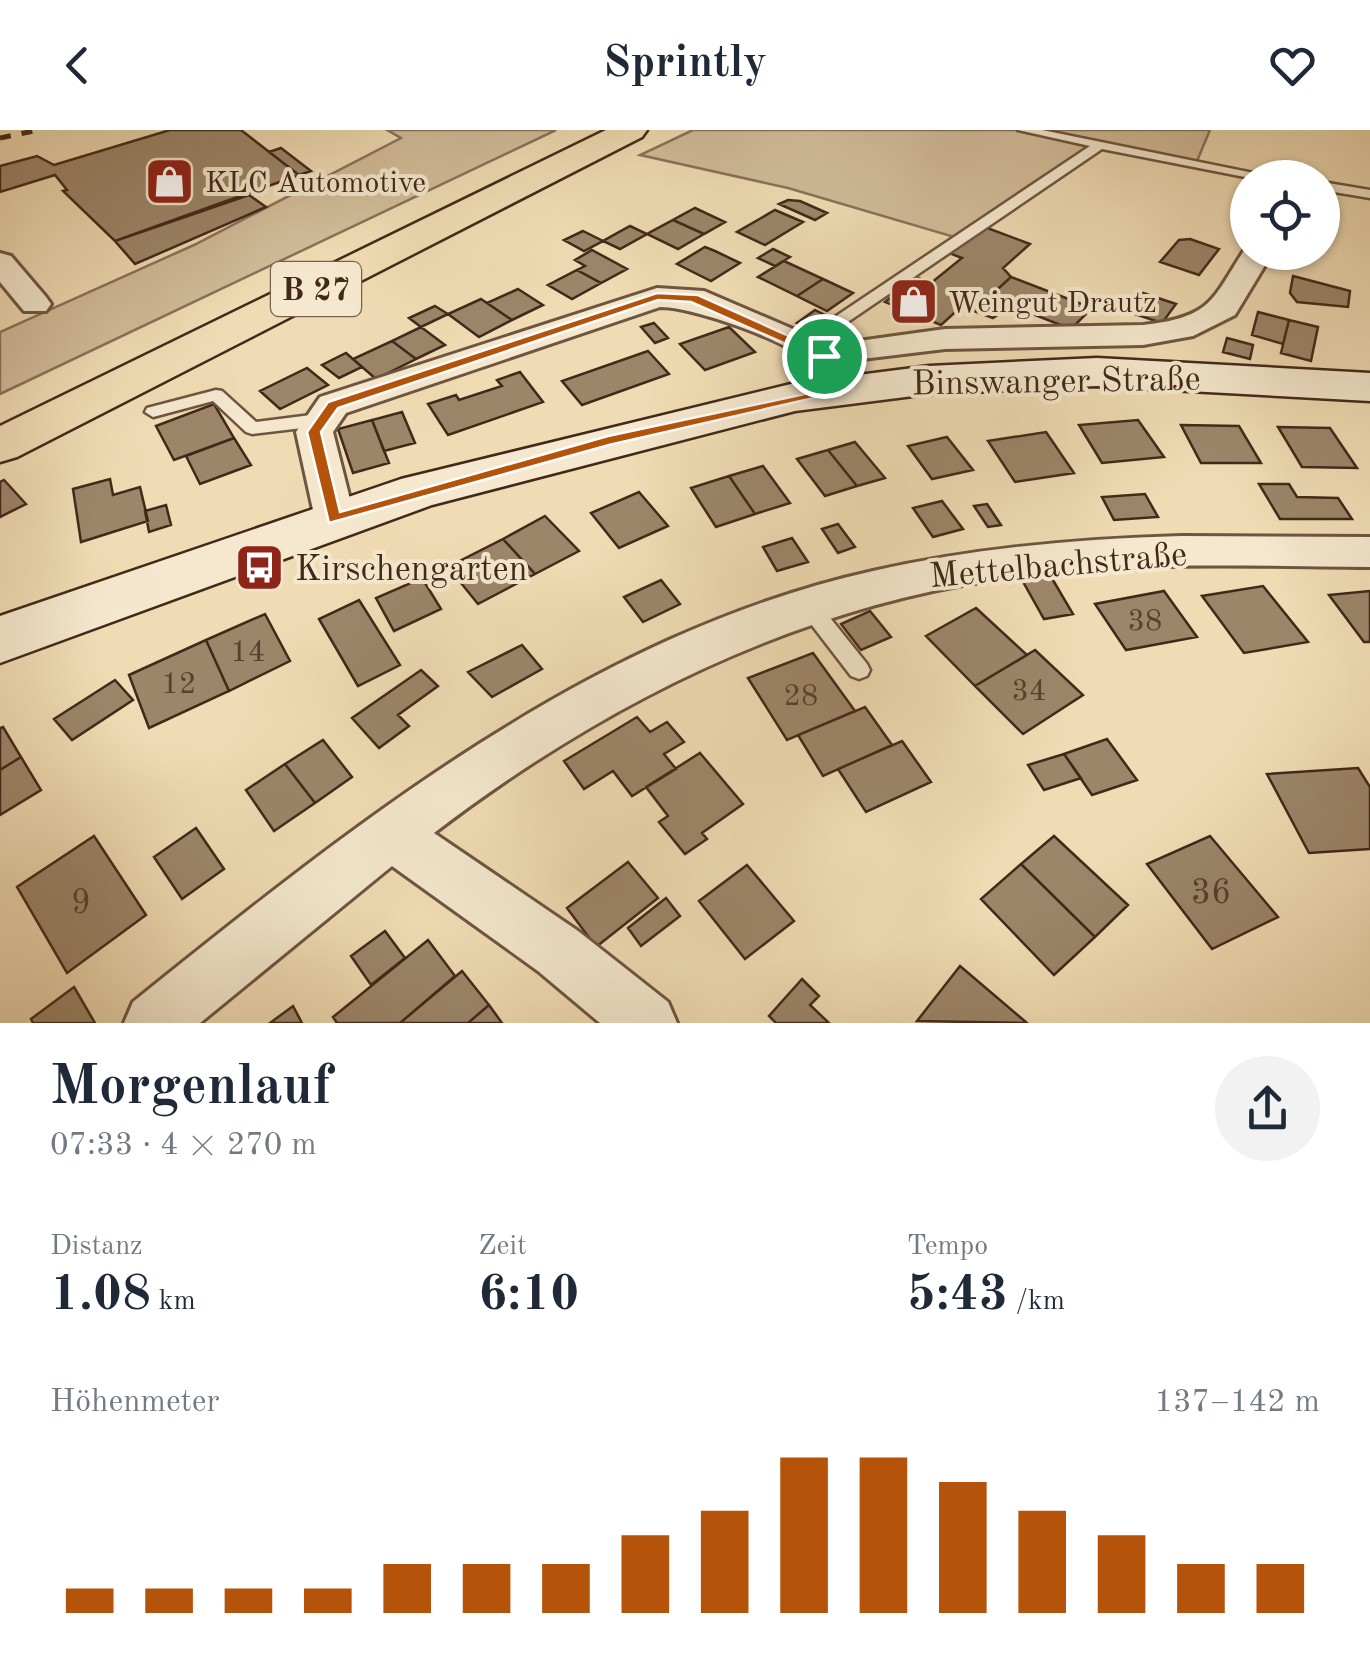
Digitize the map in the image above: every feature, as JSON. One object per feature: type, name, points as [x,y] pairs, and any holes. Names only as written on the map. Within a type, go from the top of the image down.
[{"type":"main road","name":"B 27","points":[[0,410],[583,130]]},
{"type":"main road","name":"B 27","points":[[0,446],[631,130]]},
{"type":"main road","name":"Binswanger Straße","points":[[0,640],[334,519],[608,440],[825,363],[946,378],[1097,372],[1370,387]]},
{"type":"street","points":[[0,262],[35,304]]},
{"type":"street","name":"Binswanger Straße","points":[[825,363],[899,342],[1124,335],[1186,328],[1214,316],[1232,300],[1248,270]]},
{"type":"street","points":[[334,519],[314,432],[333,405],[657,297],[693,298],[825,363]]},
{"type":"street","name":"Mettelbachstraße","points":[[154,1023],[391,834],[516,745],[600,694],[690,648],[808,605],[910,578],[1088,554],[1370,552]]},
{"type":"street","points":[[391,834],[558,950],[647,1023]]},
{"type":"lane","points":[[1024,130],[1230,170]]},
{"type":"lane","points":[[825,363],[1100,145]]},
{"type":"lane","points":[[1340,189],[1370,194]]},
{"type":"lane","points":[[153,412],[216,395],[252,428],[319,420]]},
{"type":"lane","points":[[808,605],[858,670]]},
{"type":"shaded area","points":[[387,130],[556,130],[0,394],[0,332],[194,245],[401,138]]},
{"type":"shaded area","points":[[693,130],[1210,130],[1197,161],[1099,141],[954,237],[788,188],[640,155]]},
{"type":"building","name":"KLC Automotive","points":[[170,130],[241,130],[299,175],[115,241],[63,191],[67,190],[55,175],[0,192],[0,166],[37,156],[54,165]]},
{"type":"building","points":[[281,148],[311,171],[299,175],[269,152]]},
{"type":"building","points":[[249,195],[266,207],[135,264],[115,241]]},
{"type":"building","points":[[788,200],[827,213],[815,220],[779,204]]},
{"type":"building","points":[[695,208],[725,222],[704,234],[673,220]]},
{"type":"building","points":[[775,210],[803,222],[765,245],[737,232]]},
{"type":"building","points":[[673,220],[704,234],[678,249],[647,234]]},
{"type":"building","points":[[630,226],[647,234],[620,249],[603,241]]},
{"type":"building","points":[[982,226],[1030,244],[1003,268],[1011,277],[989,297],[974,295],[941,325],[885,302],[916,277],[931,283],[962,258],[949,253]]},
{"type":"building","points":[[583,231],[603,241],[584,251],[564,240]]},
{"type":"building","points":[[1190,239],[1219,249],[1199,275],[1160,262],[1179,240]]},
{"type":"building","points":[[705,247],[740,263],[711,281],[677,264]]},
{"type":"building","points":[[773,249],[790,257],[775,266],[758,258]]},
{"type":"building","points":[[592,250],[627,269],[601,283],[577,270],[585,266],[575,260]]},
{"type":"building","points":[[784,261],[823,279],[797,296],[758,277]]},
{"type":"building","points":[[577,270],[601,283],[572,299],[548,285]]},
{"type":"building","points":[[1293,276],[1350,291],[1348,307],[1297,302],[1290,293]]},
{"type":"building","points":[[1011,277],[1092,308],[1071,329],[989,297]]},
{"type":"building","points":[[823,279],[853,293],[827,311],[797,296]]},
{"type":"building","points":[[518,289],[543,305],[512,320],[487,303]]},
{"type":"building","points":[[1143,293],[1176,304],[1162,323],[1129,312]]},
{"type":"building","points":[[989,297],[1011,305],[993,318],[971,310]]},
{"type":"building","points":[[481,299],[512,320],[479,337],[448,314]]},
{"type":"building","points":[[435,306],[448,314],[421,327],[409,318]]},
{"type":"building","points":[[815,310],[825,315],[807,328],[797,323]]},
{"type":"building","points":[[1258,312],[1289,320],[1283,344],[1252,335]]},
{"type":"building","points":[[1289,320],[1318,327],[1311,361],[1281,353]]},
{"type":"building","points":[[654,323],[668,338],[655,343],[641,327]]},
{"type":"building","points":[[421,327],[445,345],[416,359],[392,341]]},
{"type":"building","points":[[729,327],[755,352],[705,370],[680,344]]},
{"type":"building","points":[[1227,338],[1253,345],[1250,359],[1223,352]]},
{"type":"building","points":[[392,341],[416,359],[376,379],[353,359]]},
{"type":"building","points":[[648,351],[669,374],[582,405],[562,381]]},
{"type":"building","points":[[346,353],[362,367],[339,378],[322,365]]},
{"type":"building","points":[[307,368],[328,385],[280,409],[260,391]]},
{"type":"building","points":[[520,372],[543,402],[448,435],[428,404],[456,395],[459,400],[502,386],[497,380]]},
{"type":"building","points":[[214,404],[234,438],[174,460],[156,426]]},
{"type":"building","points":[[402,412],[415,443],[384,451],[372,420]]},
{"type":"building","points":[[372,420],[389,463],[353,473],[338,429]]},
{"type":"building","points":[[1138,420],[1164,457],[1102,463],[1079,425]]},
{"type":"building","points":[[1181,425],[1239,426],[1261,463],[1201,463]]},
{"type":"building","points":[[1278,427],[1330,428],[1357,468],[1302,467]]},
{"type":"building","points":[[1046,432],[1074,473],[1015,482],[988,441]]},
{"type":"building","points":[[947,437],[973,470],[932,479],[908,446]]},
{"type":"building","points":[[234,438],[251,465],[200,484],[186,456]]},
{"type":"building","points":[[855,442],[885,478],[857,486],[828,450]]},
{"type":"building","points":[[828,450],[857,486],[825,496],[797,459]]},
{"type":"building","points":[[763,466],[790,503],[755,514],[729,476]]},
{"type":"building","points":[[729,476],[755,514],[716,527],[691,488]]},
{"type":"building","points":[[110,479],[113,495],[140,487],[148,521],[81,542],[73,489]]},
{"type":"building","points":[[4,480],[26,504],[0,517],[0,482]]},
{"type":"building","points":[[1259,484],[1289,484],[1297,497],[1338,498],[1352,519],[1280,519]]},
{"type":"building","points":[[639,492],[668,526],[619,548],[591,513]]},
{"type":"building","points":[[1145,494],[1158,517],[1114,520],[1102,497]]},
{"type":"building","points":[[942,501],[963,529],[933,537],[913,508]]},
{"type":"building","points":[[987,504],[1001,525],[988,527],[974,506]]},
{"type":"building","points":[[166,505],[171,525],[149,532],[145,511]]},
{"type":"building","points":[[545,516],[579,551],[535,574],[503,539]]},
{"type":"building","points":[[838,524],[855,547],[838,553],[822,529]]},
{"type":"building","points":[[792,538],[808,562],[777,571],[763,547]]},
{"type":"building","points":[[503,539],[535,574],[478,604],[448,567]]},
{"type":"building","points":[[1050,575],[1073,614],[1044,619],[1022,580]]},
{"type":"building","points":[[422,578],[441,609],[394,631],[376,598]]},
{"type":"building","points":[[661,580],[680,604],[643,622],[624,597]]},
{"type":"building","points":[[1263,586],[1308,642],[1244,653],[1202,596]]},
{"type":"building","points":[[1164,591],[1197,637],[1126,650],[1095,604]]},
{"type":"building","points":[[1370,591],[1370,642],[1364,642],[1329,595]]},
{"type":"building","points":[[359,600],[400,665],[358,686],[319,619]]},
{"type":"building","points":[[976,608],[1027,655],[975,686],[926,636]]},
{"type":"building","points":[[870,611],[891,637],[861,650],[841,624]]},
{"type":"building","points":[[265,614],[290,661],[229,691],[206,640]]},
{"type":"building","points":[[206,640],[229,691],[149,728],[129,675]]},
{"type":"building","points":[[522,645],[542,669],[492,697],[468,672]]},
{"type":"building","points":[[1035,650],[1083,695],[1023,734],[975,686]]},
{"type":"building","points":[[813,653],[855,711],[787,740],[748,678]]},
{"type":"building","points":[[421,670],[438,686],[398,715],[409,726],[379,748],[352,718]]},
{"type":"building","points":[[115,680],[133,700],[72,740],[54,719]]},
{"type":"building","points":[[865,707],[892,745],[823,776],[798,735]]},
{"type":"building","points":[[637,717],[650,732],[667,722],[684,742],[664,754],[676,769],[632,796],[613,771],[584,789],[564,761]]},
{"type":"building","points":[[3,727],[21,757],[0,770],[0,728]]},
{"type":"building","points":[[1107,739],[1137,780],[1092,795],[1064,754]]},
{"type":"building","points":[[323,740],[352,777],[315,803],[285,764]]},
{"type":"building","points":[[902,741],[931,782],[866,812],[838,769]]},
{"type":"building","points":[[700,753],[743,804],[702,833],[707,839],[685,854],[659,822],[668,816],[646,787]]},
{"type":"building","points":[[1064,754],[1081,778],[1044,790],[1028,765]]},
{"type":"building","points":[[21,757],[41,790],[0,815],[0,770]]},
{"type":"building","points":[[285,764],[315,803],[274,831],[246,790]]},
{"type":"building","points":[[1358,768],[1370,787],[1370,849],[1309,853],[1267,774]]},
{"type":"building","points":[[196,828],[224,869],[182,899],[154,857]]},
{"type":"building","points":[[94,836],[146,915],[67,973],[17,887]]},
{"type":"building","points":[[1054,836],[1128,905],[1095,937],[1021,864]]},
{"type":"building","points":[[1210,836],[1278,917],[1212,949],[1147,864]]},
{"type":"building","points":[[628,862],[658,898],[596,947],[567,908]]},
{"type":"building","points":[[1021,864],[1095,937],[1054,975],[981,899]]},
{"type":"building","points":[[747,865],[794,921],[745,959],[699,901]]},
{"type":"building","points":[[666,898],[680,916],[641,946],[628,928]]},
{"type":"building","points":[[385,931],[405,958],[371,985],[351,956]]},
{"type":"building","points":[[428,940],[455,976],[400,1023],[337,1023],[333,1017]]},
{"type":"building","points":[[960,966],[1027,1023],[917,1021]]},
{"type":"building","points":[[462,971],[489,1005],[468,1023],[400,1023]]},
{"type":"building","points":[[802,979],[819,996],[810,1005],[829,1023],[776,1023],[769,1016]]},
{"type":"building","points":[[74,987],[95,1023],[33,1023],[31,1019]]},
{"type":"building","points":[[489,1005],[502,1023],[468,1023]]},
{"type":"building","points":[[293,1006],[302,1023],[270,1023]]},
{"type":"railway","points":[[0,138],[38,130]]},
{"type":"place","name":"KLC Automotive","points":[[170,182]]},
{"type":"place","name":"Weingut Drautz","points":[[913,302]]},
{"type":"place","name":"Kirschengarten","points":[[260,568]]},
{"type":"route","points":[[657,297],[693,298],[805,344],[824,356],[846,389],[710,415],[608,440],[334,519],[314,432],[333,405],[657,297]]}]
